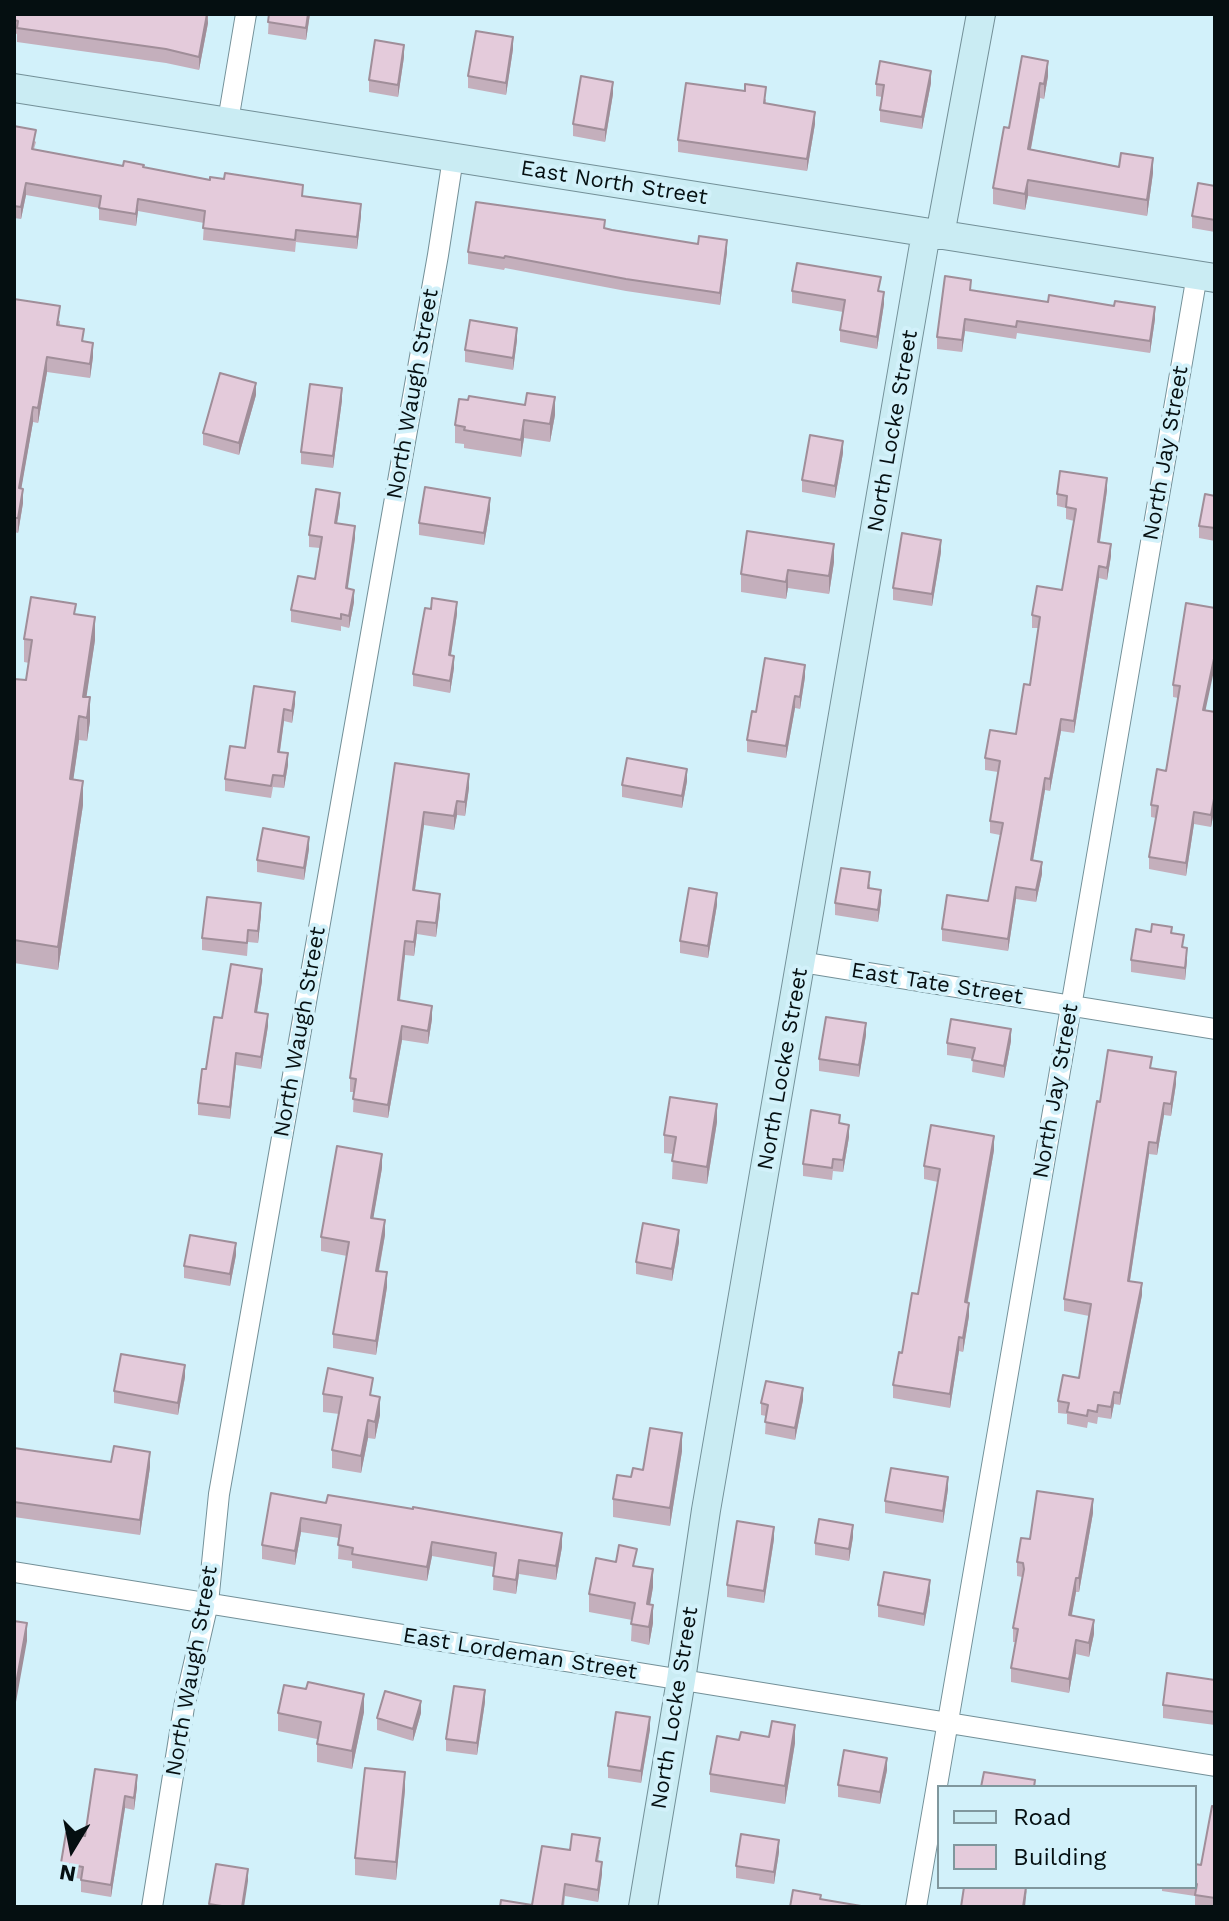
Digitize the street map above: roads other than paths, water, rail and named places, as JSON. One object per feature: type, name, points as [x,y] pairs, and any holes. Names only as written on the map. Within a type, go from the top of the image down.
[{"type":"street","points":[[228,121],[246,14]]},
{"type":"street","name":"North Locke Street","points":[[643,1907],[706,1510],[801,962],[933,234],[981,14]]},
{"type":"street","name":"East North Street","points":[[14,88],[1206,277]]},
{"type":"street","name":"North Waugh Street","points":[[152,1907],[184,1707],[208,1603],[222,1479],[453,158]]},
{"type":"street","name":"North Jay Street","points":[[916,1907],[1071,1006],[1206,277]]},
{"type":"street","name":"East Tate Street","points":[[801,962],[1215,1029]]},
{"type":"street","name":"East Lordeman Street","points":[[14,1572],[1215,1766]]}]
